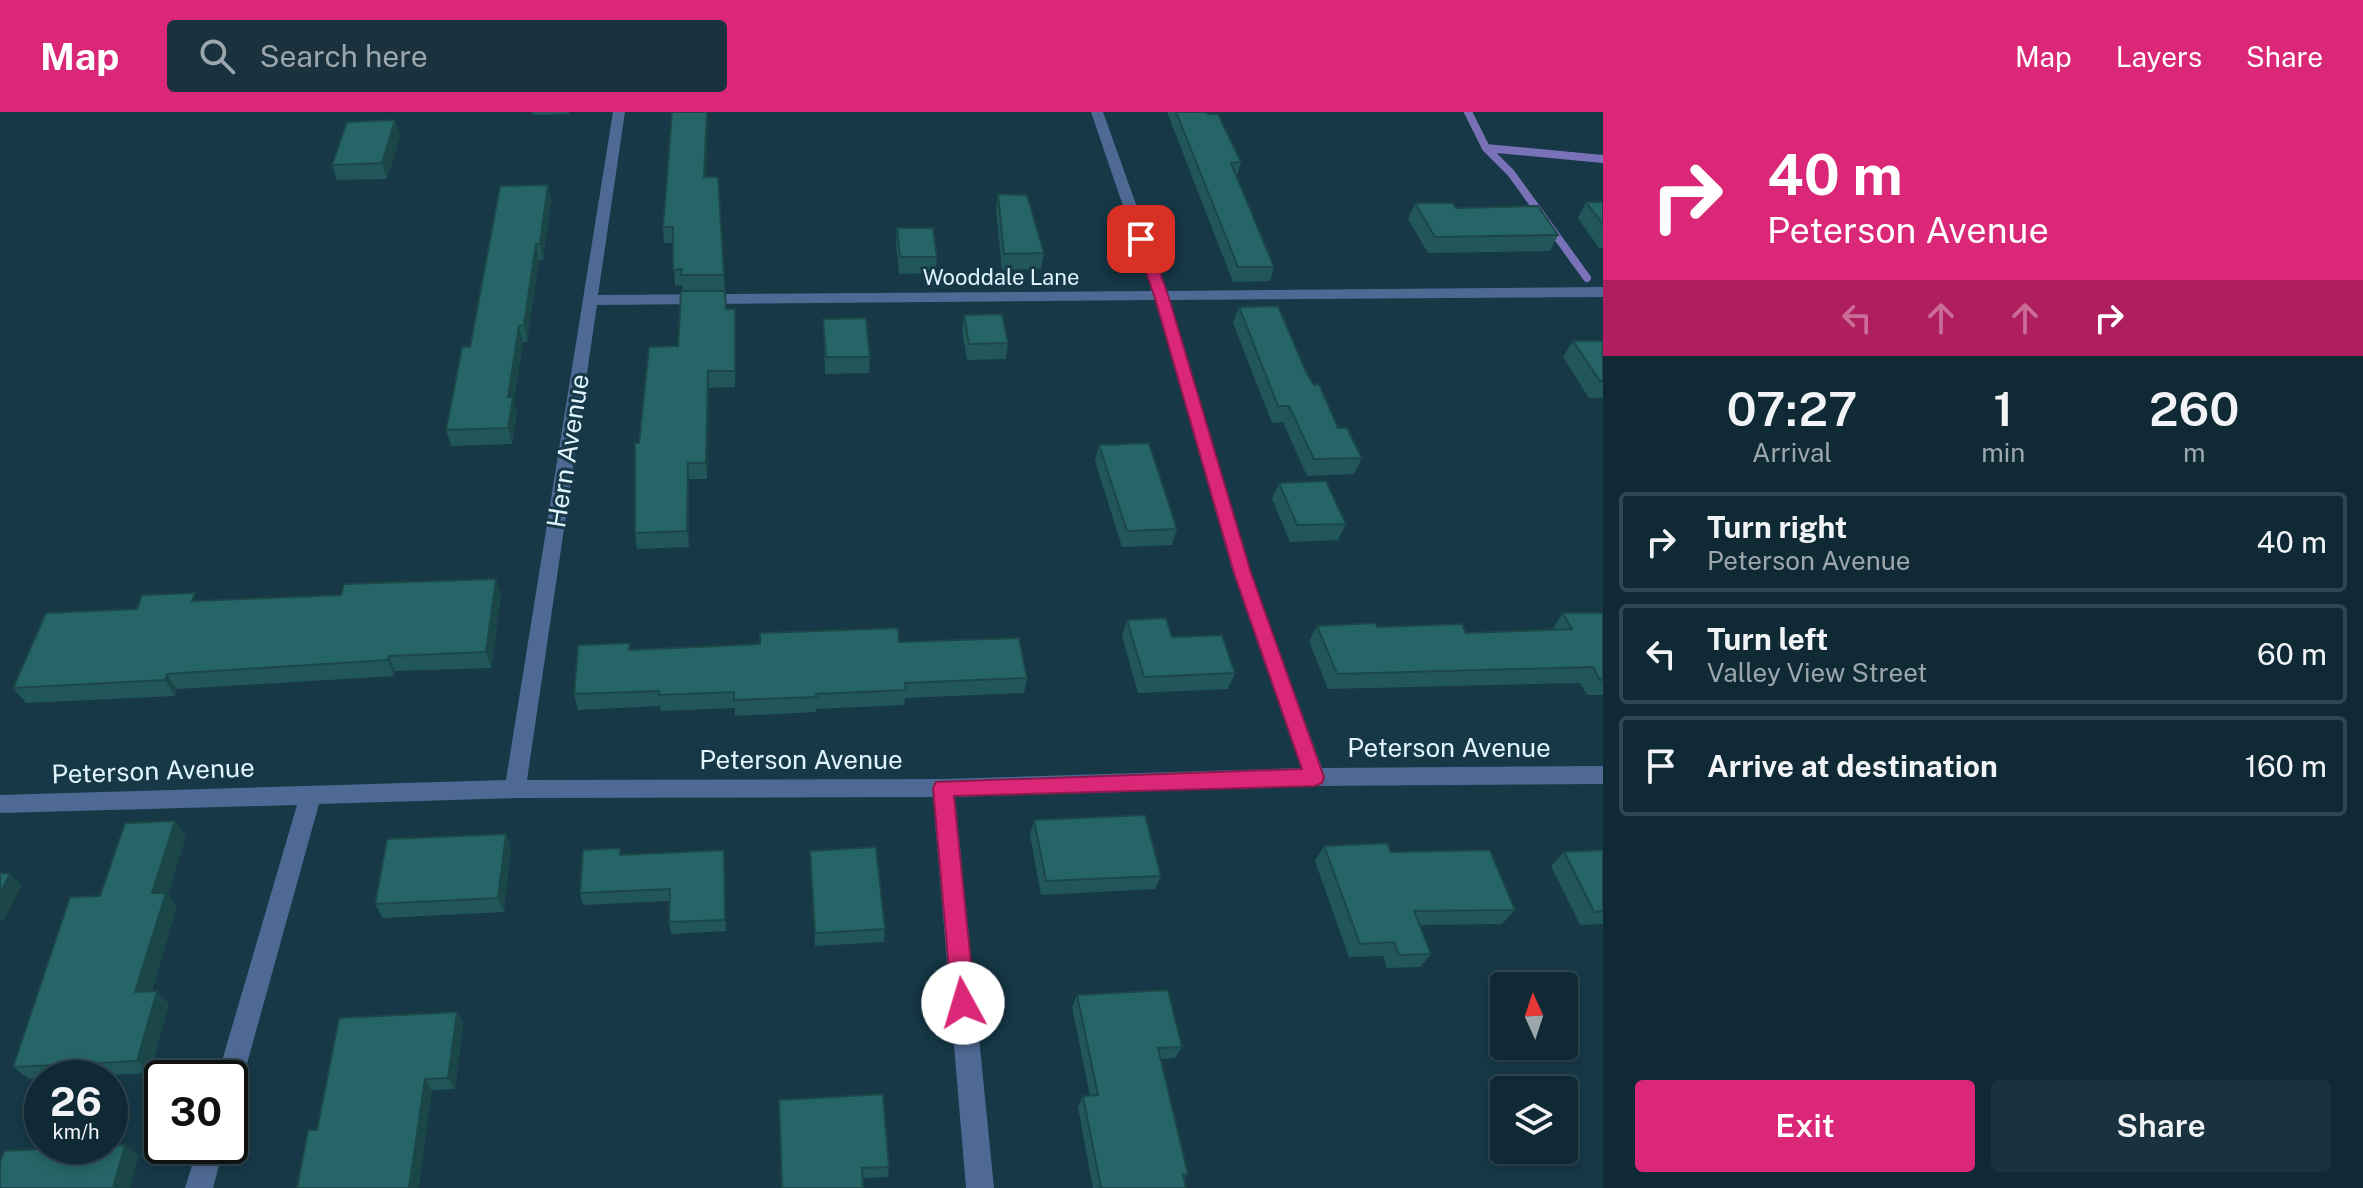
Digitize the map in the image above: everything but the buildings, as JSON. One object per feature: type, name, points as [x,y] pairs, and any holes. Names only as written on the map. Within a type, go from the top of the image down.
[{"type":"street","name":"Hern Avenue","points":[[515,789],[619,112]]},
{"type":"street","points":[[1097,112],[1162,298],[1242,573],[1315,777]]},
{"type":"street","name":"Wooddale Lane","points":[[591,300],[1162,298],[1603,292]]},
{"type":"street","name":"Peterson Avenue","points":[[0,804],[515,789],[943,788],[1315,777],[1603,775]]},
{"type":"street","points":[[943,788],[980,1188]]},
{"type":"street","points":[[235,1060],[311,794]]},
{"type":"street","points":[[199,1188],[206,1164]]},
{"type":"waterway","points":[[1468,112],[1486,148]]},
{"type":"waterway","points":[[1486,148],[1603,159]]},
{"type":"waterway","points":[[1486,148],[1511,173],[1587,278]]},
{"type":"route","points":[[963,1003],[943,788],[1315,777],[1242,573],[1162,298],[1141,239]]}]
